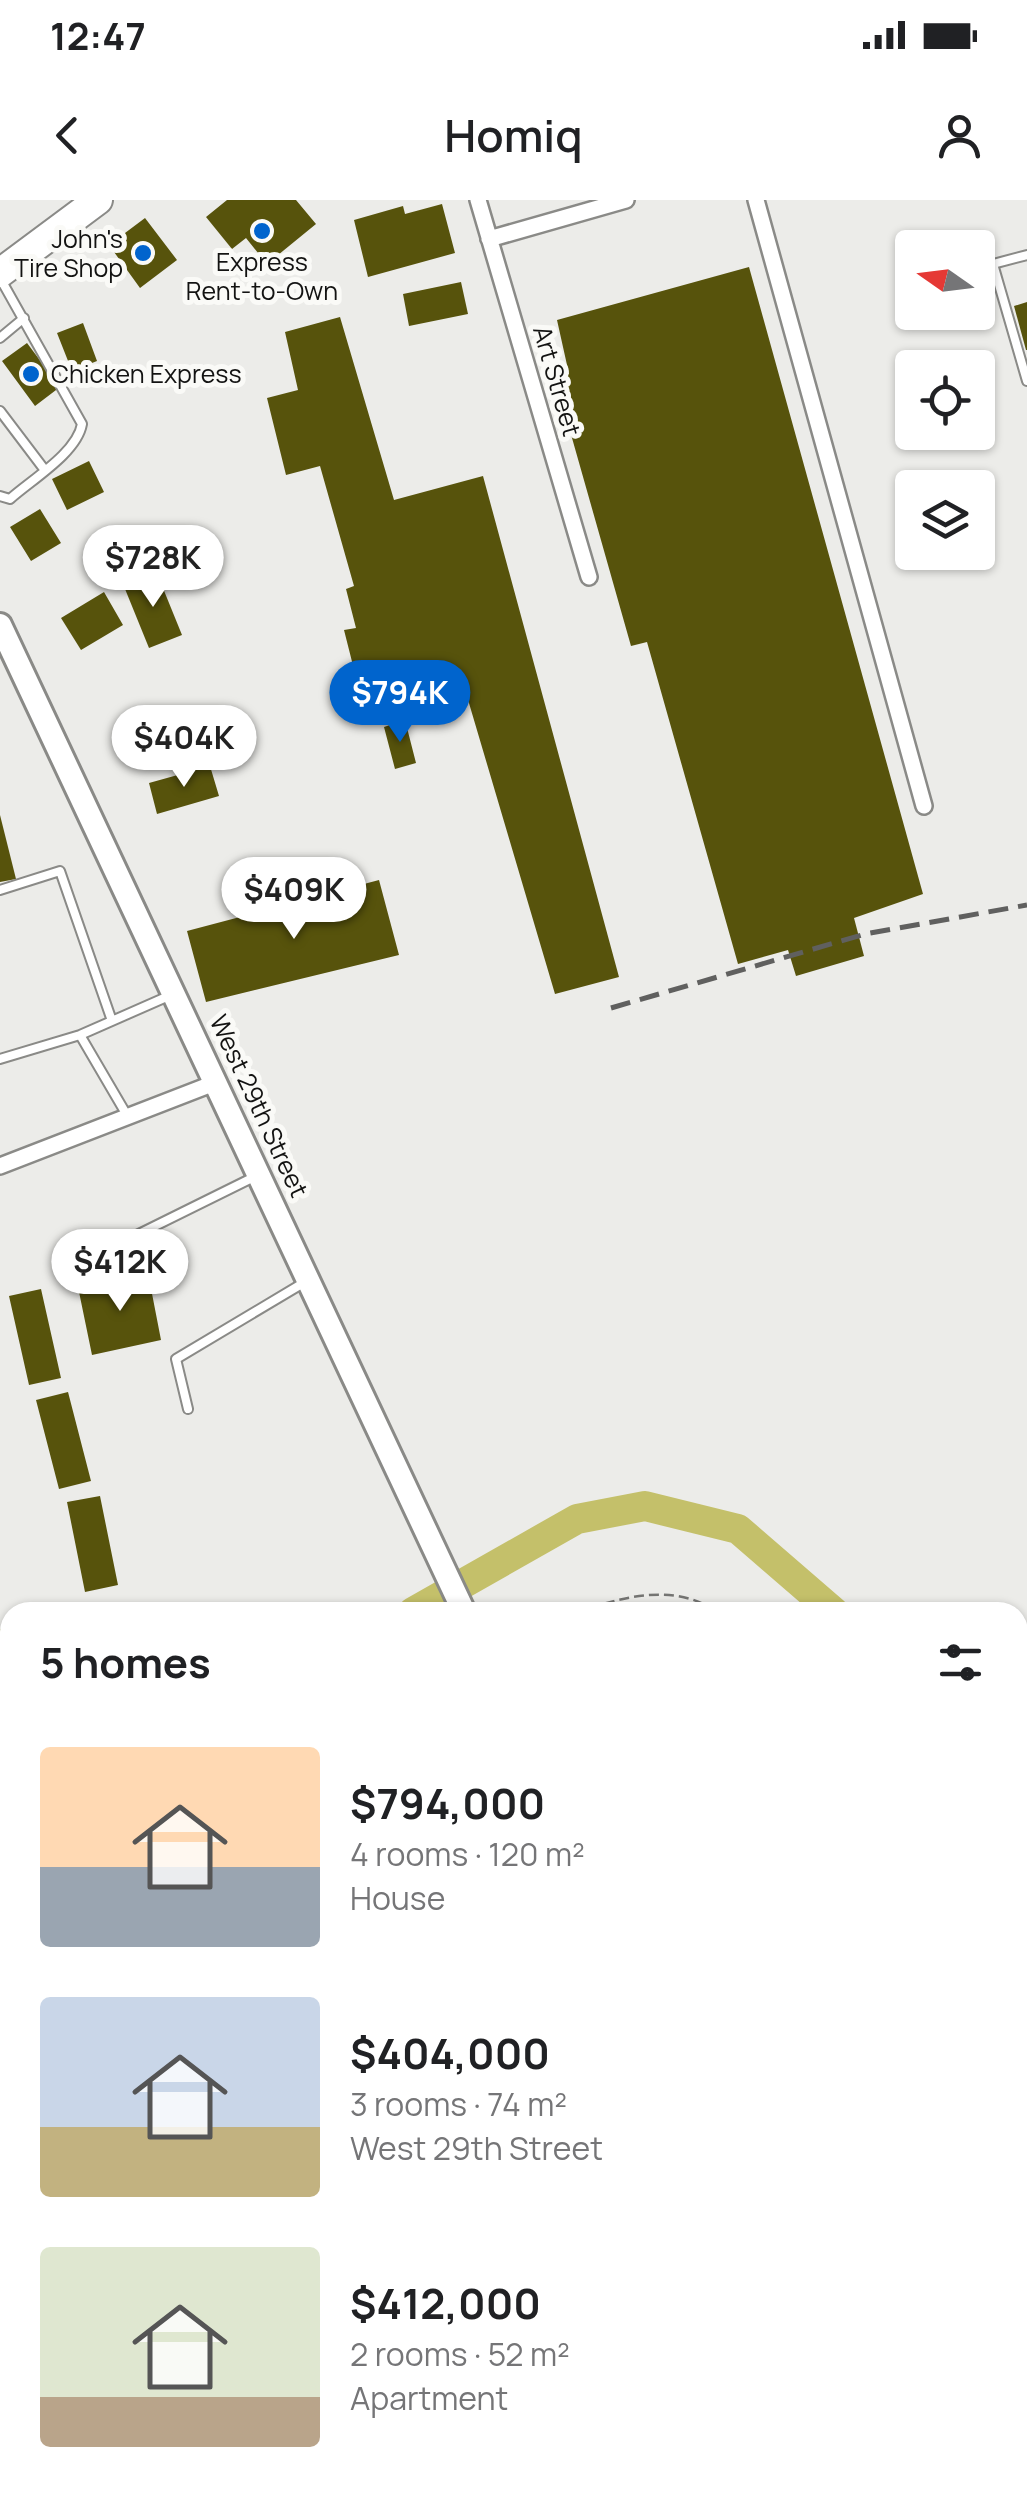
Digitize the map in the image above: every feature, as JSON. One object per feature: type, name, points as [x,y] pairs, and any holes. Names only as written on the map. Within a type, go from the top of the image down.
[{"type":"highway","points":[[0,276],[98,200]]},
{"type":"main road","name":"West 29th Street","points":[[2,633],[218,1082],[459,1602]]},
{"type":"street","name":"Art Street","points":[[478,200],[588,577]]},
{"type":"street","points":[[489,240],[626,200]]},
{"type":"street","points":[[756,200],[924,806]]},
{"type":"street","points":[[0,1166],[218,1082]]},
{"type":"lane","points":[[1027,254],[993,264],[1027,381]]},
{"type":"lane","points":[[0,276],[82,424],[80,434],[10,499],[0,496]]},
{"type":"lane","points":[[0,338],[24,318]]},
{"type":"lane","points":[[0,412],[44,469]]},
{"type":"lane","points":[[0,890],[60,871],[111,1018]]},
{"type":"lane","points":[[0,1059],[80,1035],[111,1018],[175,993]]},
{"type":"lane","points":[[80,1035],[128,1117]]},
{"type":"lane","points":[[72,1267],[260,1174]]},
{"type":"lane","points":[[188,1409],[176,1358],[309,1280]]},
{"type":"path","points":[[609,1602],[636,1594],[676,1596],[692,1602]]},
{"type":"building","name":"Express Rent-to-Own","points":[[227,200],[296,200],[316,224],[267,264],[246,238],[232,249],[206,217]]},
{"type":"building","points":[[442,204],[455,253],[368,277],[354,220],[403,206],[405,214]]},
{"type":"building","name":"John's Tire Shop","points":[[145,218],[177,260],[140,288],[109,245]]},
{"type":"building","points":[[749,267],[923,894],[854,918],[864,956],[796,976],[788,950],[738,964],[647,642],[631,646],[555,378],[569,374],[557,320]]},
{"type":"building","points":[[461,282],[468,314],[409,326],[403,294]]},
{"type":"building","points":[[1027,302],[1027,350],[1026,350],[1014,306]]},
{"type":"building","points":[[340,317],[394,500],[483,476],[619,977],[555,994],[466,693],[366,717],[344,630],[356,628],[346,589],[354,586],[320,466],[286,475],[267,398],[298,390],[285,332]]},
{"type":"building","points":[[83,323],[97,361],[72,371],[57,333]]},
{"type":"building","name":"Chicken Express","points":[[27,343],[60,387],[35,406],[2,361]]},
{"type":"building","points":[[89,461],[104,492],[67,510],[52,479]]},
{"type":"building","points":[[40,509],[61,543],[31,561],[10,527]]},
{"type":"building","points":[[156,571],[182,635],[149,648],[123,584]]},
{"type":"building","points":[[104,592],[123,625],[81,650],[61,618]]},
{"type":"building","points":[[405,720],[416,763],[395,769],[384,727]]},
{"type":"building","points":[[210,766],[219,796],[157,814],[149,783]]},
{"type":"building","points":[[0,815],[16,879],[0,882]]},
{"type":"building","points":[[379,880],[399,955],[206,1002],[187,931]]},
{"type":"building","points":[[148,1273],[161,1340],[92,1355],[78,1287]]},
{"type":"building","points":[[41,1289],[61,1378],[29,1385],[9,1296]]},
{"type":"building","points":[[68,1392],[91,1481],[59,1489],[36,1400]]},
{"type":"building","points":[[100,1496],[118,1585],[85,1592],[67,1502]]},
{"type":"waterway","points":[[431,1602],[577,1519],[645,1506],[738,1529],[822,1602]]},
{"type":"railway","points":[[611,1008],[865,934],[1027,905]]},
{"type":"place","name":"Express Rent-to-Own","points":[[262,231]]},
{"type":"place","name":"John's Tire Shop","points":[[143,253]]},
{"type":"place","name":"Chicken Express","points":[[31,374]]}]
